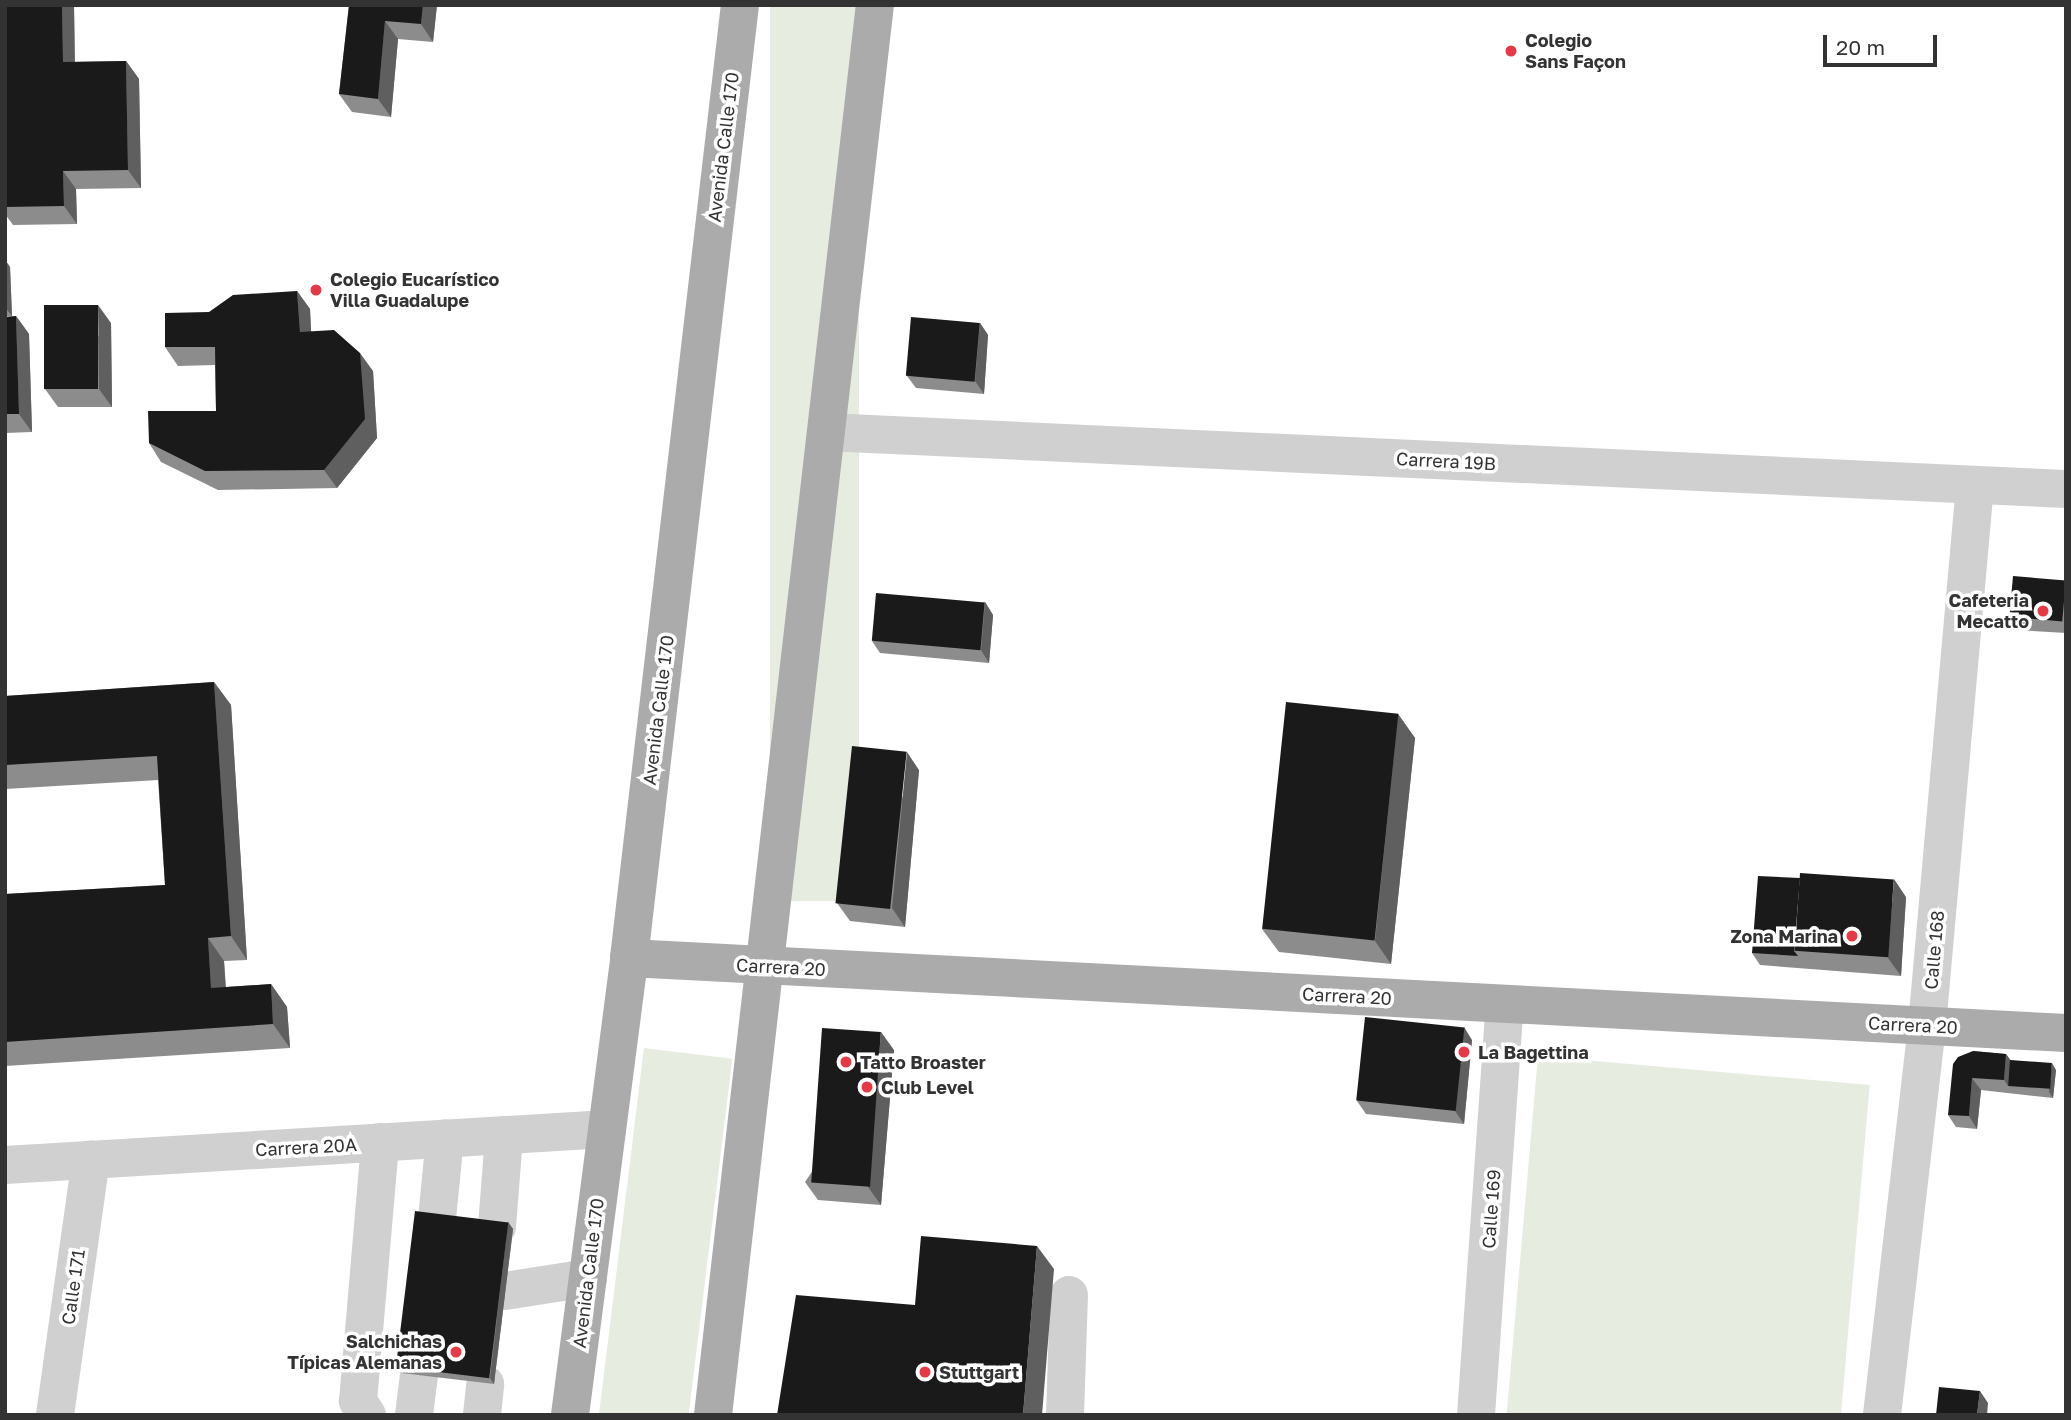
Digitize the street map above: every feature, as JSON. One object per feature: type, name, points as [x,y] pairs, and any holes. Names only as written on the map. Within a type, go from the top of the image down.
[{"type":"main road","name":"Avenida Calle 170","points":[[569,1415],[629,958],[740,5]]},
{"type":"main road","points":[[713,1415],[762,966],[876,5]]},
{"type":"main road","name":"Carrera 20","points":[[629,958],[2066,1033]]},
{"type":"street","name":"Carrera 19B","points":[[826,432],[2066,489]]},
{"type":"street","name":"Calle 168","points":[[1882,1415],[1927,1026],[1975,485]]},
{"type":"street","name":"Calle 169","points":[[1476,1415],[1505,1004]]},
{"type":"street","name":"Carrera 20A","points":[[5,1165],[607,1129]]},
{"type":"street","points":[[497,1227],[504,1135]]},
{"type":"street","points":[[437,1219],[445,1138]]},
{"type":"street","points":[[367,1415],[358,1401],[380,1142]]},
{"type":"street","name":"Calle 171","points":[[55,1415],[92,1160]]},
{"type":"street","points":[[505,1291],[588,1278]]},
{"type":"street","points":[[1065,1415],[1069,1295]]},
{"type":"street","points":[[414,1415],[419,1375]]},
{"type":"shaded area","points":[[770,5],[859,5],[859,901],[770,901]]},
{"type":"shaded area","points":[[644,1048],[732,1059],[689,1415],[599,1414]]},
{"type":"shaded area","points":[[1538,1056],[1870,1085],[1841,1415],[1507,1415]]},
{"type":"building","points":[[5,5],[62,5],[63,62],[126,61],[128,170],[63,171],[64,206],[5,207]]},
{"type":"building","points":[[349,5],[423,5],[421,24],[385,21],[378,99],[339,94]]},
{"type":"building","points":[[297,291],[300,332],[334,330],[360,353],[365,419],[324,470],[205,471],[149,443],[148,411],[216,411],[215,347],[165,347],[165,313],[209,312],[233,295]]},
{"type":"building","points":[[44,305],[98,305],[98,389],[44,389]]},
{"type":"building","points":[[16,316],[19,414],[5,414],[5,317]]},
{"type":"building","points":[[911,317],[980,323],[975,382],[906,376]]},
{"type":"building","points":[[2013,576],[2066,581],[2062,621],[2009,617]]},
{"type":"building","points":[[876,593],[985,602],[980,650],[872,641]]},
{"type":"building","points":[[214,682],[231,936],[208,938],[211,988],[271,984],[273,1024],[5,1042],[5,894],[165,885],[157,756],[5,765],[5,696]]},
{"type":"building","points":[[1286,702],[1398,714],[1375,941],[1262,929]]},
{"type":"building","points":[[852,746],[907,752],[890,909],[835,903]]},
{"type":"building","points":[[1800,873],[1894,880],[1888,957],[1795,951]]},
{"type":"building","points":[[1758,876],[1800,878],[1794,951],[1798,956],[1752,953]]},
{"type":"building","points":[[1365,1017],[1464,1027],[1456,1111],[1356,1101]]},
{"type":"building","points":[[822,1028],[881,1032],[870,1187],[811,1183]]},
{"type":"building","points":[[1973,1051],[2006,1054],[2004,1080],[1972,1078],[1969,1116],[1948,1115],[1953,1064],[1958,1057]]},
{"type":"building","points":[[2010,1060],[2052,1063],[2050,1089],[2008,1086]]},
{"type":"building","points":[[415,1211],[508,1222],[489,1378],[396,1367]]},
{"type":"building","name":"Stuttgart","points":[[921,1236],[1037,1246],[1023,1415],[777,1415],[796,1295],[915,1305]]},
{"type":"building","points":[[1939,1387],[1980,1391],[1977,1415],[1936,1415]]},
{"type":"place","name":"Colegio Sans Façon","points":[[1511,51]]},
{"type":"place","name":"Colegio Eucarístico Villa Guadalupe","points":[[316,290]]},
{"type":"place","name":"Cafeteria Mecatto","points":[[2043,611]]},
{"type":"place","name":"Zona Marina","points":[[1852,936]]},
{"type":"place","name":"La Bagettina","points":[[1464,1052]]},
{"type":"place","name":"Tatto Broaster","points":[[846,1062]]},
{"type":"place","name":"Club Level","points":[[867,1087]]},
{"type":"place","name":"Salchichas Típicas Alemanas","points":[[456,1352]]},
{"type":"place","name":"Stuttgart","points":[[925,1372]]}]
